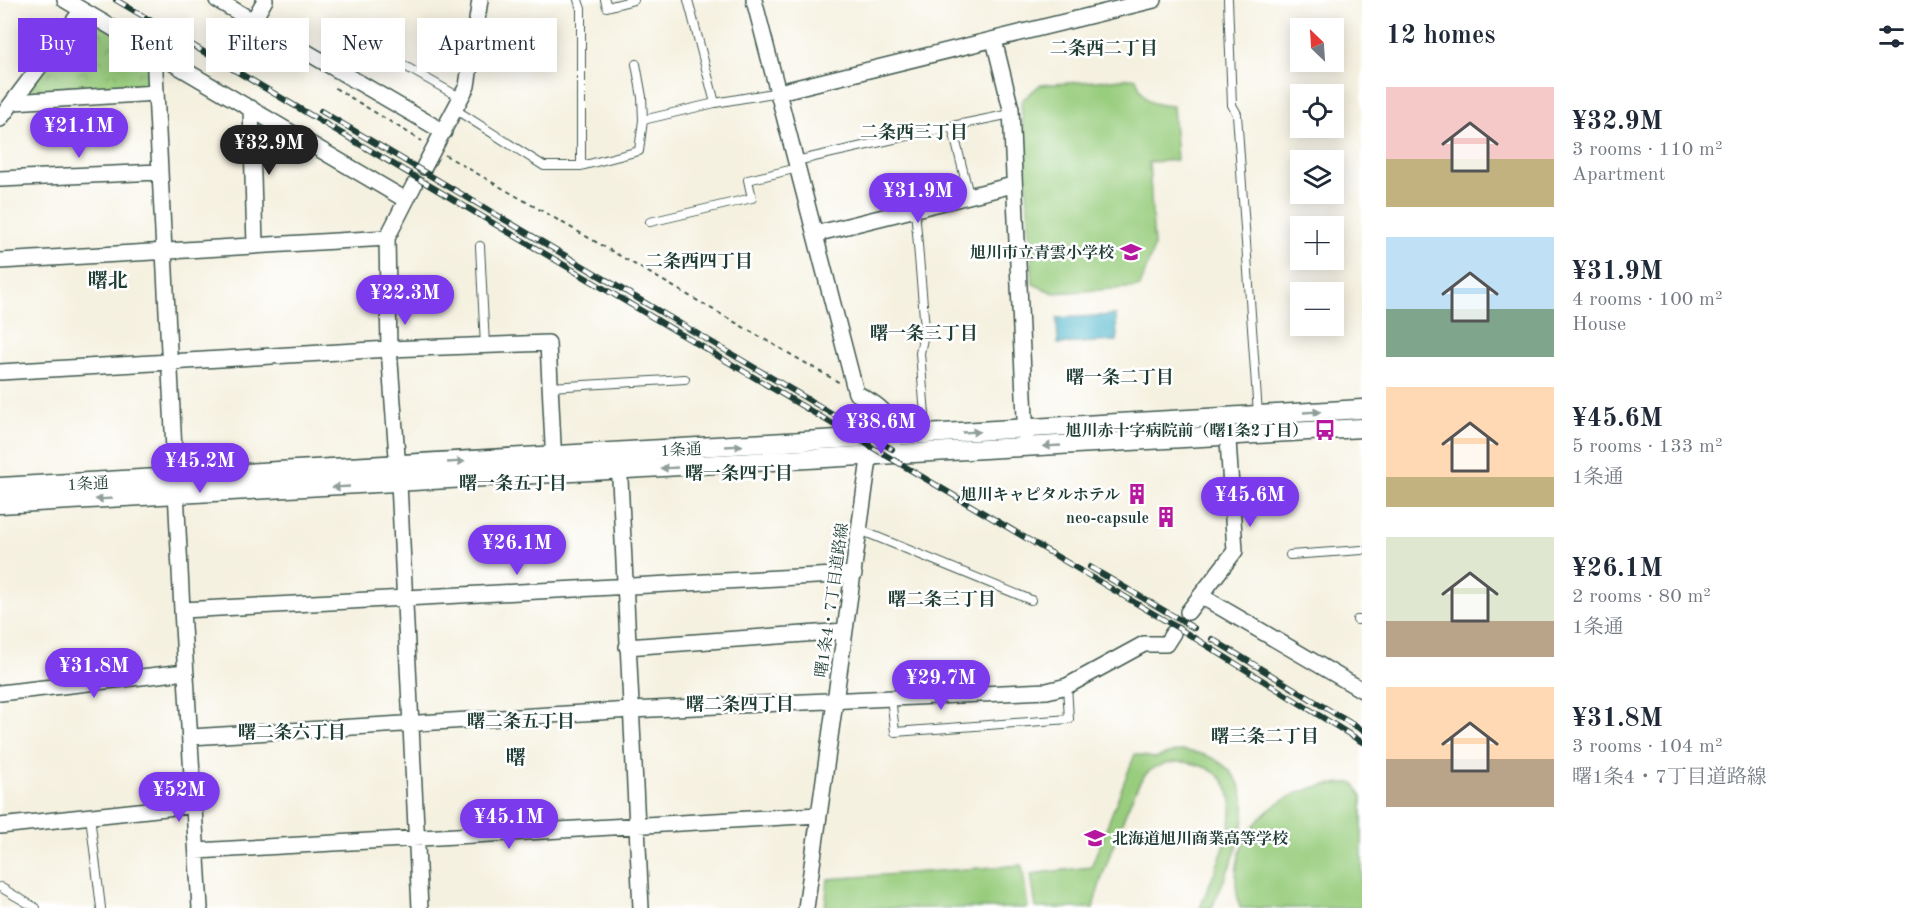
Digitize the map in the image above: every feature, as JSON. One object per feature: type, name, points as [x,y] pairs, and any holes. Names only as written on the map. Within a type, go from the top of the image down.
[{"type":"street","points":[[65,0],[109,26]]},
{"type":"street","points":[[218,0],[248,18]]},
{"type":"street","points":[[255,18],[265,0]]},
{"type":"street","points":[[424,167],[467,86],[480,0]]},
{"type":"street","points":[[754,0],[856,393],[884,409],[893,437]]},
{"type":"street","points":[[779,92],[1154,0]]},
{"type":"street","points":[[0,119],[82,10]]},
{"type":"street","points":[[994,40],[1011,114],[1025,438]]},
{"type":"street","points":[[309,54],[444,132]]},
{"type":"street","points":[[155,72],[185,672],[191,737],[200,908]]},
{"type":"street","points":[[188,72],[406,200]]},
{"type":"street","points":[[13,102],[156,93]]},
{"type":"street","points":[[250,108],[255,245]]},
{"type":"street","points":[[0,179],[159,172]]},
{"type":"street","points":[[414,185],[387,238],[389,349],[398,475],[420,908]]},
{"type":"street","points":[[815,234],[1013,185]]},
{"type":"street","points":[[0,261],[387,238]]},
{"type":"street","points":[[0,372],[389,349],[548,344],[554,465]]},
{"type":"street","name":"1条通","points":[[1025,438],[1227,417],[1362,409]]},
{"type":"street","points":[[1188,612],[1235,551],[1227,417]]},
{"type":"street","name":"1条通","points":[[619,462],[893,437],[1228,436],[1362,428]]},
{"type":"street","name":"1条通","points":[[0,487],[176,486],[619,462],[870,456],[893,437]]},
{"type":"street","name":"曙1条4・7丁目道路線","points":[[191,737],[835,700],[872,438]]},
{"type":"street","points":[[619,462],[623,587],[641,908]]},
{"type":"street","name":"1条通","points":[[0,504],[176,486]]},
{"type":"street","points":[[182,610],[854,574]]},
{"type":"street","points":[[1201,596],[1362,690]]},
{"type":"street","points":[[627,647],[845,631]]},
{"type":"street","points":[[806,908],[835,700],[1047,691],[1067,686],[1144,644],[1166,644],[1173,633]]},
{"type":"street","points":[[0,693],[185,672]]},
{"type":"street","points":[[0,826],[194,805]]},
{"type":"street","points":[[197,851],[818,815]]},
{"type":"lane","points":[[578,0],[581,9],[581,166]]},
{"type":"lane","points":[[605,0],[607,7],[634,0]]},
{"type":"lane","points":[[688,0],[715,103]]},
{"type":"lane","points":[[1228,0],[1232,105],[1237,114],[1258,415]]},
{"type":"lane","points":[[405,70],[459,104],[544,166],[581,166],[639,151],[642,97],[636,64]]},
{"type":"lane","points":[[642,120],[715,103],[779,92]]},
{"type":"lane","points":[[650,222],[752,198],[748,180],[797,164],[1011,114]]},
{"type":"lane","points":[[952,126],[969,195]]},
{"type":"lane","points":[[893,437],[925,415],[920,353],[925,329],[915,208]]},
{"type":"lane","points":[[480,246],[485,346]]},
{"type":"lane","points":[[550,387],[685,379]]},
{"type":"lane","points":[[860,530],[1031,600]]},
{"type":"lane","points":[[1290,555],[1362,550]]},
{"type":"lane","points":[[891,697],[895,732],[1070,719],[1067,686]]},
{"type":"lane","points":[[90,816],[101,908]]},
{"type":"lane","points":[[0,887],[36,908]]},
{"type":"path","points":[[335,88],[435,149],[856,393]]},
{"type":"green space","points":[[82,10],[96,18],[76,18]]},
{"type":"green space","points":[[97,19],[109,26],[109,72],[155,72],[156,93],[13,102],[36,72],[97,72]]},
{"type":"green space","points":[[1136,78],[1148,100],[1152,103],[1173,106],[1177,160],[1149,162],[1154,247],[1140,287],[1054,293],[1033,284],[1021,101],[1040,85]]},
{"type":"green space","points":[[1179,751],[1206,755],[1224,765],[1239,785],[1244,801],[1244,819],[1240,838],[1212,908],[1200,908],[1224,846],[1230,824],[1231,803],[1226,785],[1213,771],[1190,763],[1178,762],[1154,768],[1138,785],[1101,880],[1093,908],[1036,908],[1031,874],[1091,867],[1135,754],[1154,758]]},
{"type":"green space","points":[[1354,783],[1362,796],[1362,908],[1240,908],[1236,880],[1239,856],[1248,834],[1262,816],[1281,801],[1303,791],[1328,785]]},
{"type":"green space","points":[[1022,865],[1028,908],[825,908],[828,879]]},
{"type":"water","points":[[1116,315],[1117,341],[1058,344],[1057,318]]},
{"type":"tunnel","points":[[1173,633],[1188,612]]},
{"type":"railway","points":[[116,0],[1188,634],[1362,742]]},
{"type":"railway","points":[[321,111],[892,449]]},
{"type":"railway","points":[[1090,567],[1194,628]]},
{"type":"railway","points":[[1212,639],[1362,730]]},
{"type":"place","name":"旭川市立青雲小学校","points":[[1131,252]]},
{"type":"place","name":"旭川赤十字病院前（曙1条2丁目）","points":[[1325,430]]},
{"type":"place","name":"旭川キャピタルホテル","points":[[1137,494]]},
{"type":"place","name":"neo‐capsule","points":[[1166,517]]},
{"type":"place","name":"北海道旭川商業高等学校","points":[[1095,838]]},
{"type":"district","name":"二条西二丁目","points":[[1104,48]]},
{"type":"district","name":"二条西三丁目","points":[[914,132]]},
{"type":"district","name":"二条西四丁目","points":[[699,261]]},
{"type":"district","name":"曙北","points":[[108,280]]},
{"type":"district","name":"曙一条三丁目","points":[[924,333]]},
{"type":"district","name":"曙一条二丁目","points":[[1120,377]]},
{"type":"district","name":"曙一条四丁目","points":[[739,473]]},
{"type":"district","name":"曙一条五丁目","points":[[513,483]]},
{"type":"district","name":"曙二条三丁目","points":[[942,599]]},
{"type":"district","name":"曙二条四丁目","points":[[740,704]]},
{"type":"district","name":"曙二条五丁目","points":[[521,721]]},
{"type":"district","name":"曙二条六丁目","points":[[292,732]]},
{"type":"district","name":"曙三条二丁目","points":[[1265,736]]},
{"type":"district","name":"曙","points":[[516,757]]}]
